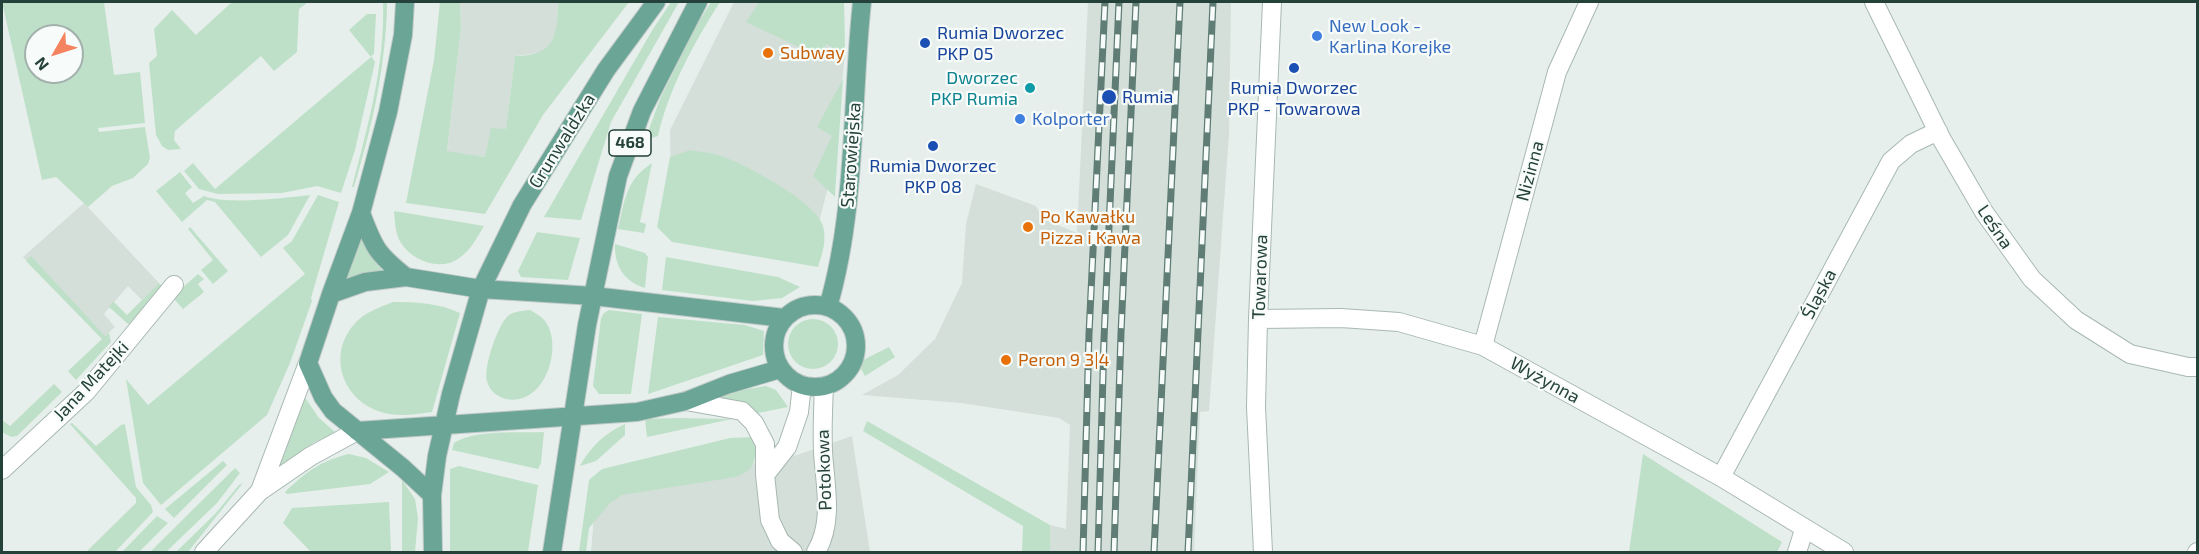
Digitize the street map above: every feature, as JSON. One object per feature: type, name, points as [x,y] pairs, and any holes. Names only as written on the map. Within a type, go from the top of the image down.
[{"type":"main road","points":[[405,2],[402,35],[388,112],[361,213],[308,363],[327,404],[341,419],[403,468],[432,495]]},
{"type":"main road","name":"Grunwaldzka","points":[[433,552],[432,495],[437,456],[451,394],[481,289],[522,205],[606,70],[656,2]]},
{"type":"main road","name":"468","points":[[552,552],[593,296],[618,176],[642,111],[698,2]]},
{"type":"main road","name":"Starowiejska","points":[[828,307],[837,279],[849,202],[862,2]]},
{"type":"main road","points":[[361,213],[379,254],[406,277]]},
{"type":"main road","points":[[331,294],[365,282],[406,277],[481,289],[593,296],[784,318]]},
{"type":"main road","points":[[804,306],[828,307],[838,312],[851,327],[855,352],[848,370],[840,378],[824,386],[802,385],[789,379],[780,369],[773,343],[777,330],[784,318],[804,306]]},
{"type":"main road","points":[[357,431],[637,412],[686,401],[729,384],[780,369]]},
{"type":"street","name":"Towarowa","points":[[1263,552],[1256,407],[1272,2]]},
{"type":"street","name":"Nizinna","points":[[1483,346],[1557,72],[1589,2]]},
{"type":"street","name":"Leśna","points":[[1874,2],[1938,131],[1984,212],[2032,279],[2076,320],[2130,354],[2188,367],[2198,367]]},
{"type":"street","name":"Śląska","points":[[1721,477],[1891,161],[1911,144],[1938,131]]},
{"type":"street","name":"Jana Matejki","points":[[2,470],[86,392],[174,285]]},
{"type":"street","name":"Wyżynna","points":[[1258,319],[1341,318],[1399,322],[1483,346],[1721,477],[1804,530],[1844,552]]},
{"type":"street","points":[[260,491],[308,363]]},
{"type":"street","name":"Potokowa","points":[[765,475],[787,447],[799,412],[802,385]]},
{"type":"street","name":"Potokowa","points":[[816,552],[822,543],[828,509],[823,451],[824,386]]},
{"type":"street","points":[[686,401],[742,411],[754,423],[765,444],[765,475],[770,520],[780,542],[793,552]]},
{"type":"street","points":[[204,552],[260,491],[311,456],[357,431]]},
{"type":"street","points":[[1797,552],[1804,530]]},
{"type":"shaded area","points":[[460,2],[558,2],[557,30],[552,43],[540,53],[515,56],[506,130],[485,157],[447,152],[461,28]]},
{"type":"shaded area","points":[[734,2],[844,2],[845,54],[833,168],[813,245],[671,201],[670,130]]},
{"type":"shaded area","points":[[1088,2],[1231,2],[1229,134],[1209,411],[1200,412],[1194,552],[1050,552],[1050,525],[1066,529],[1070,425],[1059,418],[961,403],[862,395],[898,375],[935,339],[962,283],[966,224],[976,184],[1036,206],[1043,219],[1077,233]]},
{"type":"shaded area","points":[[84,203],[159,283],[142,300],[128,286],[104,314],[115,327],[102,339],[23,257]]},
{"type":"shaded area","points":[[852,436],[870,552],[591,552],[596,492],[797,455]]},
{"type":"green space","points":[[2,2],[104,2],[114,75],[140,72],[145,123],[98,128],[99,132],[145,127],[150,158],[148,164],[133,178],[112,186],[88,207],[56,177],[42,180]]},
{"type":"green space","points":[[232,2],[308,2],[299,9],[297,52],[274,71],[261,56],[175,131],[174,140],[181,149],[168,150],[162,146],[156,135],[149,63],[157,56],[154,29],[172,10],[196,35]]},
{"type":"green space","points":[[383,2],[387,2],[387,11],[380,79],[366,143],[354,187],[352,187],[378,72]]},
{"type":"green space","points":[[440,2],[460,2],[461,28],[447,151],[485,157],[491,128],[506,129],[515,56],[539,52],[552,41],[557,24],[558,2],[629,2],[543,115],[485,214],[406,203],[434,60]]},
{"type":"green space","points":[[671,2],[679,2],[611,122],[581,220],[544,217],[653,29]]},
{"type":"green space","points":[[711,2],[720,2],[683,66],[658,136],[645,140],[660,99],[696,26]]},
{"type":"green space","points":[[759,2],[844,2],[845,54],[826,44],[820,57],[746,22]]},
{"type":"green space","points":[[367,14],[376,14],[374,54],[371,56],[375,62],[355,150],[341,193],[317,186],[282,193],[218,194],[199,189],[184,171],[193,163],[215,189],[371,57],[349,30]]},
{"type":"green space","points":[[843,79],[835,197],[813,176],[832,136],[817,127]]},
{"type":"green space","points":[[690,150],[718,155],[760,174],[793,195],[818,216],[823,226],[824,247],[818,267],[672,242],[657,227],[670,157]]},
{"type":"green space","points":[[652,163],[640,222],[646,224],[644,233],[618,229],[631,184]]},
{"type":"green space","points":[[180,172],[192,187],[185,193],[193,203],[204,196],[214,199],[241,200],[310,195],[288,235],[261,257],[215,202],[207,200],[182,222],[156,191]]},
{"type":"green space","points":[[318,195],[339,202],[312,301],[290,363],[267,415],[161,505],[143,483],[126,379],[148,405],[305,274],[283,248],[292,241]]},
{"type":"green space","points":[[394,211],[484,226],[462,256],[451,262],[435,264],[412,255],[401,243]]},
{"type":"green space","points":[[362,225],[370,253],[387,275],[346,279]]},
{"type":"green space","points":[[190,227],[228,271],[213,284],[201,270],[213,260],[188,229]]},
{"type":"green space","points":[[537,232],[580,238],[568,280],[521,277],[518,271]]},
{"type":"green space","points":[[615,244],[645,253],[648,257],[645,288],[631,282],[622,272],[616,259]]},
{"type":"green space","points":[[31,256],[105,336],[109,333],[111,342],[76,380],[68,371],[102,339],[26,261]]},
{"type":"green space","points":[[666,257],[778,277],[800,287],[782,298],[753,301],[662,290]]},
{"type":"green space","points":[[198,274],[204,279],[198,284],[204,292],[183,309],[174,299],[182,288]]},
{"type":"green space","points":[[159,283],[162,286],[132,323],[128,324],[109,307],[113,301],[127,315]]},
{"type":"green space","points":[[393,302],[436,305],[460,313],[432,412],[397,415],[370,408],[349,389],[343,376],[340,363],[347,335],[364,315]]},
{"type":"green space","points":[[530,310],[545,321],[550,332],[551,359],[547,372],[531,394],[520,399],[506,399],[494,393],[488,384],[486,375],[489,357],[500,328],[508,316],[515,312]]},
{"type":"green space","points":[[609,310],[642,314],[631,394],[599,394],[593,386],[601,318]]},
{"type":"green space","points":[[658,317],[745,325],[764,331],[763,355],[648,394]]},
{"type":"green space","points":[[813,319],[822,321],[833,330],[838,344],[836,353],[827,364],[813,369],[804,367],[793,358],[788,344],[790,335],[799,324]]},
{"type":"green space","points":[[889,347],[895,357],[865,376],[859,365],[865,359]]},
{"type":"green space","points":[[54,384],[62,392],[17,436],[11,437],[2,432],[2,420],[10,426]]},
{"type":"green space","points":[[766,386],[776,390],[788,407],[758,413],[749,406],[721,398],[736,391]]},
{"type":"green space","points":[[303,399],[306,399],[319,418],[335,432],[313,443],[269,481]]},
{"type":"green space","points":[[645,419],[732,419],[647,437]]},
{"type":"green space","points":[[867,421],[1050,525],[1050,552],[1022,552],[1023,526],[863,431]]},
{"type":"green space","points":[[72,423],[96,446],[125,424],[136,487],[151,505],[153,512],[115,552],[86,552],[136,503],[136,498],[70,424]]},
{"type":"green space","points":[[625,424],[625,435],[596,461],[580,466],[599,441]]},
{"type":"green space","points":[[544,432],[541,463],[538,469],[452,450],[454,443],[473,436]]},
{"type":"green space","points":[[754,437],[754,461],[743,474],[622,495],[610,503],[589,528],[586,552],[579,552],[589,480],[602,469],[730,438]]},
{"type":"green space","points":[[349,454],[366,458],[389,472],[370,484],[287,494],[285,492],[314,468]]},
{"type":"green space","points":[[1643,454],[1782,542],[1777,552],[1629,552]]},
{"type":"green space","points":[[223,461],[227,465],[174,518],[165,509]]},
{"type":"green space","points":[[459,466],[538,485],[528,552],[450,552],[450,469]]},
{"type":"green space","points":[[235,468],[240,473],[217,503],[166,552],[150,552]]},
{"type":"green space","points":[[402,480],[415,499],[418,518],[415,552],[402,552]]},
{"type":"green space","points":[[243,483],[188,552],[176,552],[216,513]]},
{"type":"green space","points":[[389,502],[391,552],[311,552],[283,523],[292,508]]},
{"type":"green space","points":[[157,516],[168,523],[139,552],[122,552]]},
{"type":"railway","points":[[1083,552],[1089,334],[1105,2]]},
{"type":"railway","points":[[1098,552],[1104,339],[1119,2]]},
{"type":"railway","points":[[1114,552],[1136,2]]},
{"type":"railway","points":[[1154,552],[1180,2]]},
{"type":"railway","points":[[1188,552],[1213,2]]},
{"type":"place","name":"New Look - Karlina Korejke","points":[[1317,36]]},
{"type":"place","name":"Rumia Dworzec PKP 05","points":[[925,43]]},
{"type":"place","name":"Subway","points":[[768,53]]},
{"type":"place","name":"Rumia Dworzec PKP - Towarowa","points":[[1294,68]]},
{"type":"place","name":"Dworzec PKP Rumia","points":[[1030,88]]},
{"type":"place","name":"Rumia","points":[[1109,97]]},
{"type":"place","name":"Kolporter","points":[[1020,119]]},
{"type":"place","name":"Rumia Dworzec PKP 08","points":[[933,146]]},
{"type":"place","name":"Po Kawałku Pizza i Kawa","points":[[1028,227]]},
{"type":"place","name":"Peron 9 3|4","points":[[1006,360]]}]
